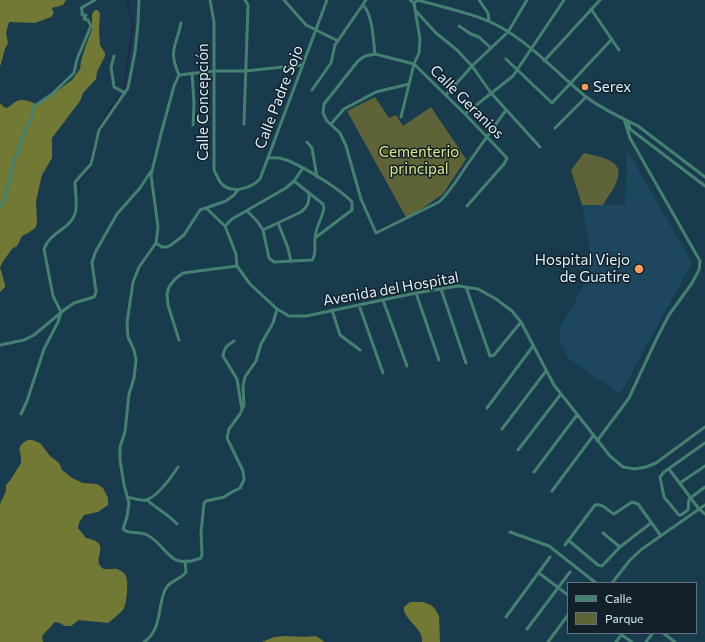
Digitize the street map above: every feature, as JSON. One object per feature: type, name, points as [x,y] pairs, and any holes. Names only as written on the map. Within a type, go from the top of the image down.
[{"type":"street","points":[[0,206],[5,199],[14,160],[25,129],[32,118],[33,107],[52,94],[74,73],[77,59],[91,26],[88,20],[84,19],[86,15],[82,15],[81,8],[95,0]]},
{"type":"street","points":[[21,414],[27,402],[44,348],[58,322],[61,312],[53,296],[44,249],[46,243],[71,221],[76,213],[75,182],[91,164],[99,130],[128,88],[135,52],[139,0]]},
{"type":"street","name":"Calle Concepción","points":[[210,0],[214,22],[214,170],[220,183],[228,188],[238,190]]},
{"type":"street","points":[[244,124],[248,5],[245,0]]},
{"type":"street","points":[[284,0],[306,25],[338,41]]},
{"type":"street","name":"Calle Padre Sojo","points":[[206,208],[226,201],[238,190],[249,188],[260,179],[327,0]]},
{"type":"street","points":[[312,90],[331,63],[335,45],[366,0]]},
{"type":"street","points":[[401,117],[414,64],[419,52],[420,39],[414,3],[410,0]]},
{"type":"street","points":[[414,3],[418,0],[489,21],[508,32],[586,97],[628,122],[643,129],[705,177]]},
{"type":"street","points":[[479,0],[488,13],[489,21]]},
{"type":"street","points":[[446,95],[472,66],[508,32],[527,0]]},
{"type":"street","points":[[466,114],[518,70],[564,0]]},
{"type":"street","points":[[544,61],[600,0]]},
{"type":"street","points":[[363,5],[366,8],[370,20],[374,54]]},
{"type":"street","points":[[415,10],[436,33],[457,50],[472,66],[491,93],[540,147]]},
{"type":"street","points":[[591,10],[619,50]]},
{"type":"street","points":[[181,23],[173,55],[174,64],[179,75],[174,86],[151,175],[158,227],[156,243],[139,267],[133,282],[127,323],[128,337],[134,350],[136,360],[134,378],[129,394],[125,432],[120,447],[120,460],[129,503],[123,529],[124,531],[147,535],[170,557],[179,561],[202,557],[201,533],[205,502],[224,497],[240,488],[244,480],[244,471],[227,438],[229,429],[244,405],[243,386],[245,377],[256,361],[261,344],[273,323],[277,310]]},
{"type":"street","points":[[459,26],[471,34],[479,37],[491,48]]},
{"type":"street","points":[[506,59],[552,103],[612,39]]},
{"type":"street","points":[[414,64],[374,54],[365,56],[358,61],[324,104],[323,113],[327,121],[340,134],[346,146],[361,199],[376,233],[439,202],[447,195],[506,110]]},
{"type":"street","points":[[114,56],[111,67],[113,84],[114,87],[124,93]]},
{"type":"street","name":"Calle Geranios","points":[[414,64],[466,114],[486,138],[505,156],[506,161],[467,206]]},
{"type":"street","points":[[179,75],[214,71],[246,72],[303,65]]},
{"type":"street","points":[[192,73],[194,103],[193,125]]},
{"type":"street","points":[[331,124],[344,109],[376,92],[409,84]]},
{"type":"street","points":[[556,128],[586,97]]},
{"type":"street","points":[[597,441],[630,398],[656,340],[669,315],[699,270],[700,261],[630,138],[624,119]]},
{"type":"street","points":[[628,122],[630,129],[705,186]]},
{"type":"street","points":[[307,142],[312,148],[317,177]]},
{"type":"street","points":[[268,158],[284,159],[303,168],[341,191],[352,202],[352,210],[315,238]]},
{"type":"street","points":[[225,226],[232,219],[286,188],[294,181],[303,168]]},
{"type":"street","points":[[0,345],[24,340],[34,335],[74,303],[94,297],[96,292],[92,262],[96,251],[117,214],[140,188],[152,169]]},
{"type":"street","points":[[247,211],[257,221],[262,230],[270,260],[274,262],[291,262],[312,260],[316,251],[315,238],[324,208],[322,204],[294,181]]},
{"type":"street","points":[[262,230],[301,212],[306,208],[309,202],[309,194]]},
{"type":"street","points":[[352,202],[361,199]]},
{"type":"street","points":[[156,243],[162,247],[171,245],[184,235],[200,210],[206,208]]},
{"type":"street","name":"Avenida del Hospital","points":[[206,208],[225,226],[236,254],[237,266],[250,284],[277,310],[289,316],[306,316],[416,293],[458,286],[478,289],[496,299],[512,311],[521,322],[554,385],[597,441],[610,456],[623,467],[635,469],[656,463],[705,428]]},
{"type":"street","points":[[278,222],[288,248],[291,262]]},
{"type":"street","points":[[180,340],[168,305],[167,294],[169,287],[175,279],[183,273],[237,266]]},
{"type":"street","points":[[466,287],[490,356],[494,355],[521,322]]},
{"type":"street","points":[[441,289],[466,362]]},
{"type":"street","points":[[416,293],[439,360]]},
{"type":"street","points":[[383,300],[407,366]]},
{"type":"street","points":[[359,305],[384,373]]},
{"type":"street","points":[[332,310],[340,335],[360,350]]},
{"type":"street","points":[[234,341],[224,349],[223,356],[237,379],[242,410]]},
{"type":"street","points":[[487,408],[533,346]]},
{"type":"street","points":[[502,429],[546,371]]},
{"type":"street","points":[[518,450],[561,394]]},
{"type":"street","points":[[534,472],[577,415]]},
{"type":"street","points":[[552,491],[593,436]]},
{"type":"street","points":[[705,443],[661,475],[660,479],[664,496],[676,513],[681,515],[688,510],[688,500],[705,487]]},
{"type":"street","points":[[680,483],[705,466]]},
{"type":"street","points":[[147,500],[163,487],[178,467]]},
{"type":"street","points":[[669,469],[699,509],[705,514]]},
{"type":"street","points":[[127,497],[147,500],[170,516],[177,524]]},
{"type":"street","points":[[565,545],[593,508],[598,504],[602,505],[614,514],[632,502],[635,502],[661,536]]},
{"type":"street","points":[[613,582],[630,560],[642,549],[705,505]]},
{"type":"street","points":[[568,540],[601,566],[604,565],[620,547],[651,523]]},
{"type":"street","points":[[510,532],[549,546],[595,582]]},
{"type":"street","points":[[603,533],[620,547]]},
{"type":"street","points":[[506,617],[550,557]]},
{"type":"street","points":[[144,642],[150,637],[156,628],[163,597],[167,587],[172,581],[185,573],[187,569],[185,561]]},
{"type":"street","points":[[527,629],[570,572]]},
{"type":"street","points":[[539,573],[567,594]]},
{"type":"street","points":[[548,642],[567,616]]},
{"type":"street","points":[[616,642],[621,634],[632,642]]},
{"type":"street","points":[[646,642],[652,634]]},
{"type":"street","points":[[664,634],[675,642]]},
{"type":"shaded area","name":"Hospital Viejo de Guatire","points":[[627,150],[692,263],[620,394],[569,359],[560,343],[560,327],[580,293],[589,274],[590,250],[582,205],[625,205]]},
{"type":"green space","points":[[0,0],[66,0],[63,5],[52,8],[54,13],[51,17],[35,23],[9,22],[6,33],[8,43],[0,67]]},
{"type":"green space","points":[[95,10],[98,10],[100,14],[100,45],[105,53],[105,56],[97,72],[96,79],[83,93],[80,101],[52,138],[52,158],[42,175],[36,201],[36,227],[22,236],[17,246],[12,249],[0,267],[0,103],[7,108],[15,102],[21,100],[27,100],[38,105],[72,80],[80,69],[81,61],[92,29],[92,14]]},
{"type":"green space","name":"Cementerio principal","points":[[375,97],[389,118],[396,115],[403,126],[431,107],[466,159],[443,194],[407,219],[347,111]]},
{"type":"green space","points":[[584,153],[601,157],[613,162],[618,171],[616,184],[603,205],[582,205],[571,170]]},
{"type":"green space","points":[[0,267],[5,287],[0,292]]},
{"type":"green space","points":[[28,440],[40,443],[50,456],[59,463],[62,470],[72,478],[83,483],[97,484],[103,488],[108,498],[108,505],[98,512],[84,515],[78,528],[86,538],[94,540],[98,543],[100,547],[99,563],[102,568],[117,569],[125,574],[127,581],[127,596],[123,609],[108,623],[79,620],[71,626],[65,626],[55,622],[42,636],[43,642],[0,642],[0,504],[6,491],[6,485],[21,463],[20,447]]},
{"type":"green space","points":[[410,602],[423,602],[431,605],[435,609],[439,616],[440,642],[422,642],[420,632],[406,616],[404,611],[404,607]]},
{"type":"green space","points":[[316,636],[325,642],[262,642],[274,637]]},
{"type":"waterway","points":[[98,130],[99,126],[124,89],[133,24],[127,0]]},
{"type":"waterway","points":[[90,160],[96,136]]},
{"type":"waterway","points":[[80,193],[78,182],[91,169]]},
{"type":"place","name":"Serex","points":[[585,87]]},
{"type":"place","name":"Hospital Viejo de Guatire","points":[[639,269]]}]
